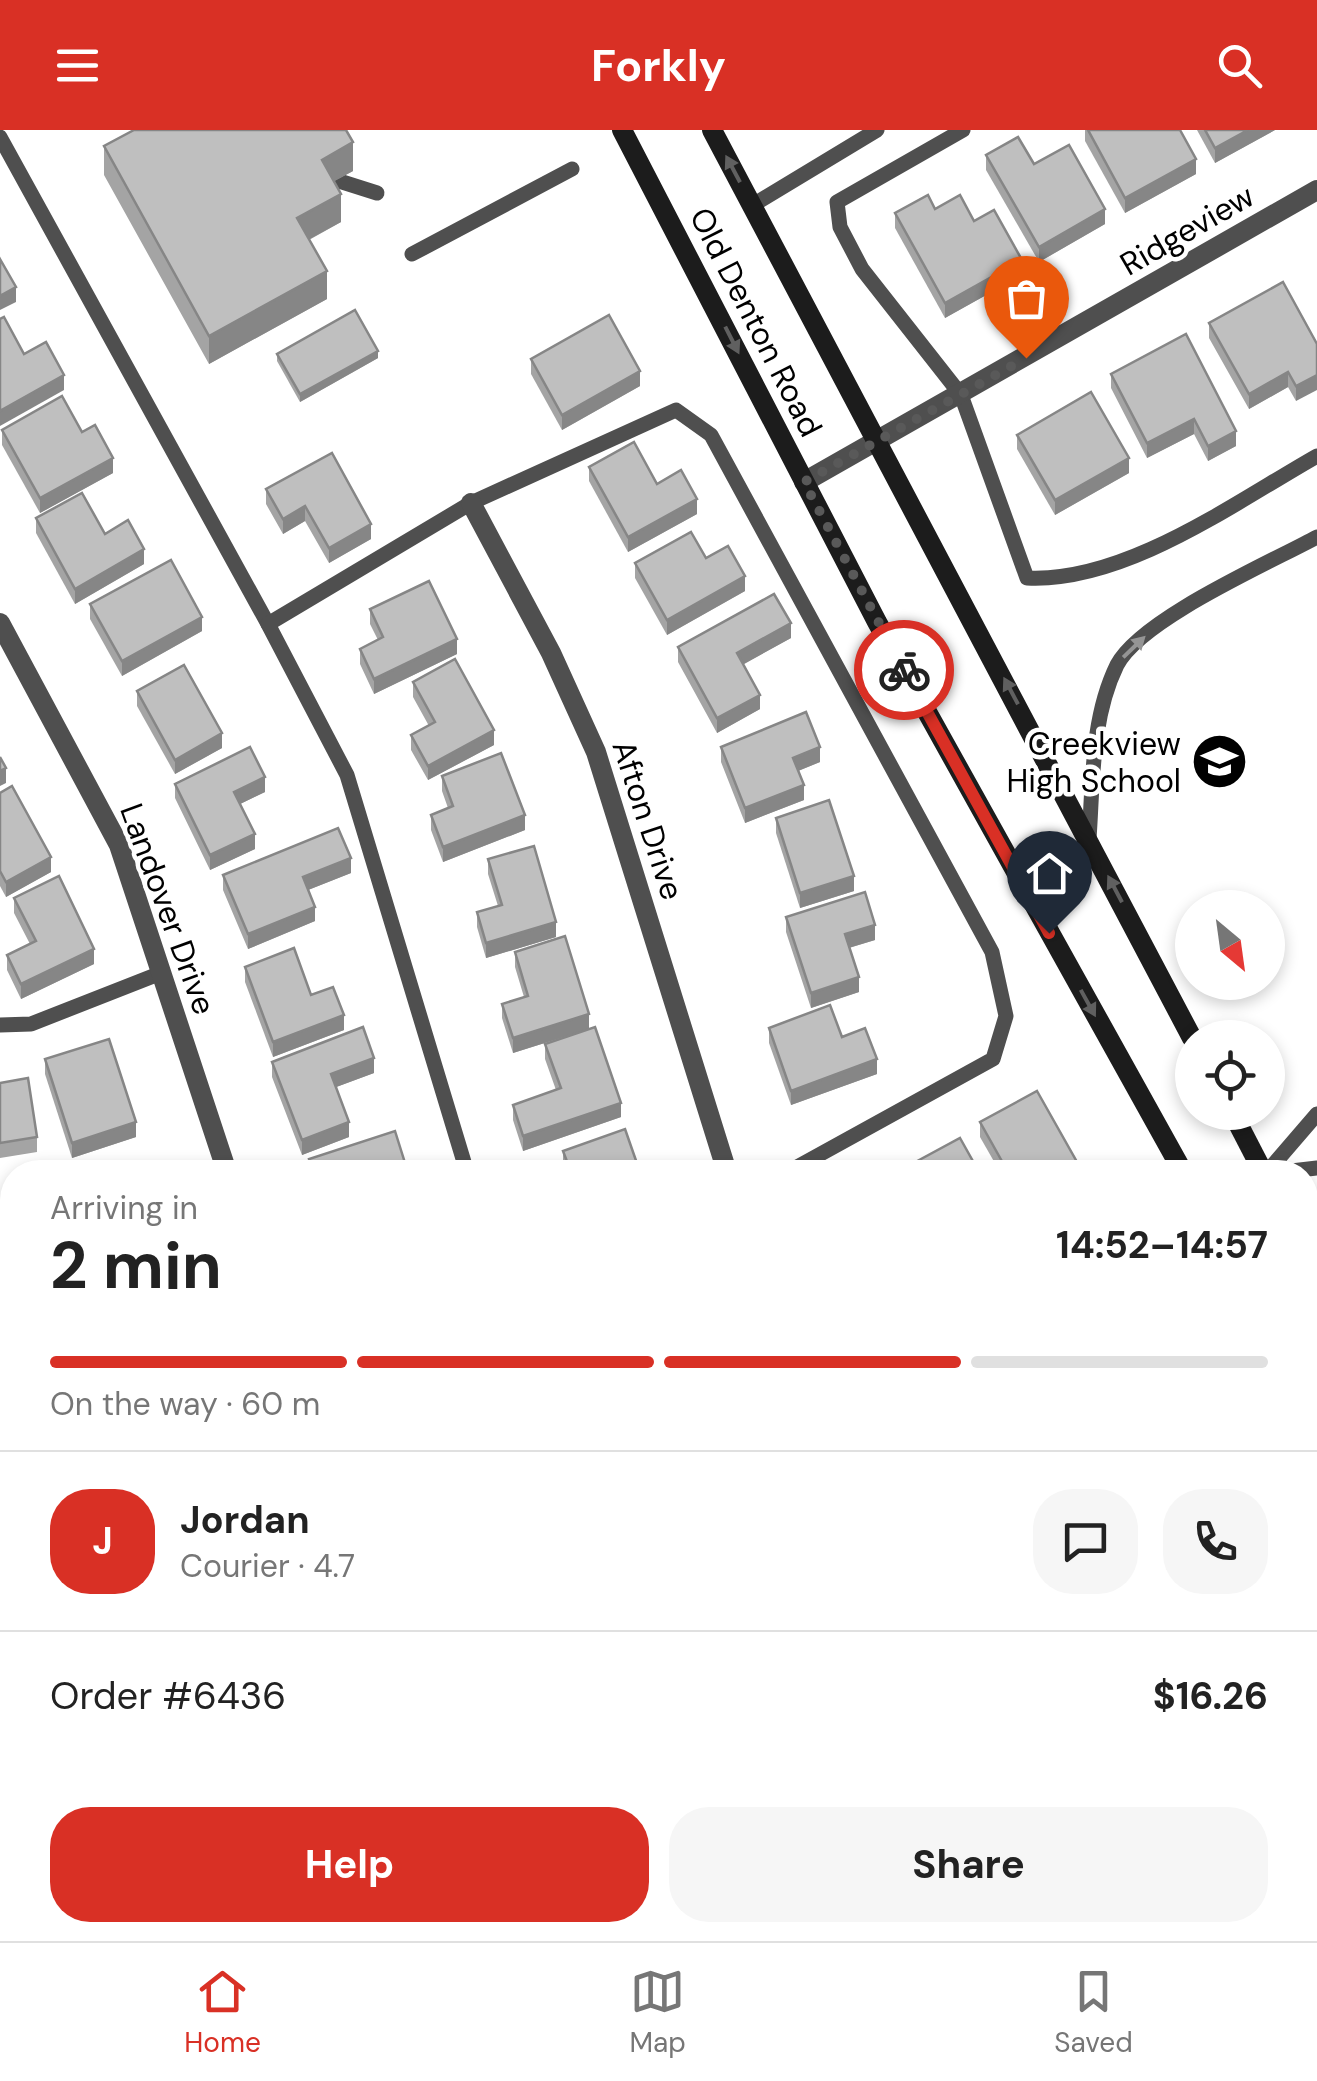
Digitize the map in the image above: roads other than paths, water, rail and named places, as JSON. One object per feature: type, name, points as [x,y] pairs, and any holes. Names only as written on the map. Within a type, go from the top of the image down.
[{"type":"main road","name":"Old Denton Road","points":[[622,130],[804,482],[1175,1160]]},
{"type":"main road","name":"Old Denton Road","points":[[712,130],[1183,1020]]},
{"type":"main road","points":[[1242,1130],[1258,1160]]},
{"type":"street","name":"Ridgeview","points":[[804,482],[1317,190]]},
{"type":"street","name":"Afton Drive","points":[[471,503],[552,653],[596,752],[722,1160]]},
{"type":"street","name":"Landover Drive","points":[[0,623],[119,845],[223,1160]]},
{"type":"lane","points":[[753,206],[876,130]]},
{"type":"lane","points":[[963,130],[837,202],[840,227],[862,269],[961,395],[1027,578],[1101,571],[1214,515],[1317,456]]},
{"type":"lane","points":[[0,137],[347,775],[464,1160]]},
{"type":"lane","points":[[412,254],[572,169]]},
{"type":"lane","points":[[336,180],[377,194]]},
{"type":"lane","points":[[268,624],[471,503],[676,410],[711,435],[992,952],[1006,1016],[993,1059],[810,1160]]},
{"type":"lane","points":[[1089,839],[1094,754],[1104,702],[1119,662],[1158,623],[1317,537]]},
{"type":"lane","points":[[0,1025],[31,1024],[161,973]]},
{"type":"lane","points":[[1276,1160],[1317,1114]]},
{"type":"place","name":"Creekview High School","points":[[1220,762]]}]
